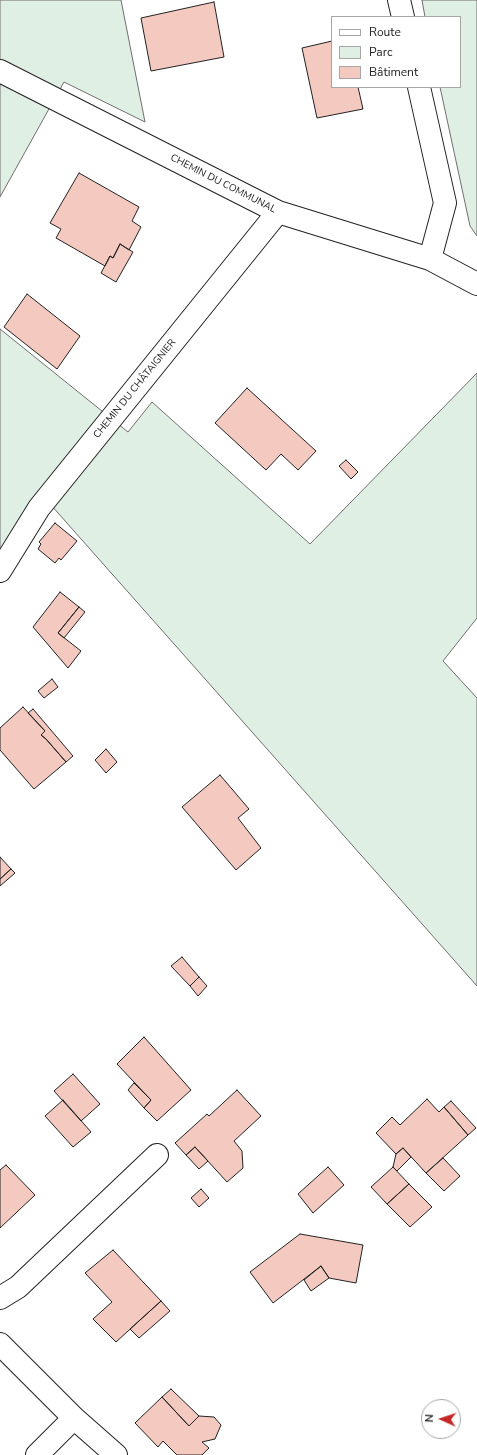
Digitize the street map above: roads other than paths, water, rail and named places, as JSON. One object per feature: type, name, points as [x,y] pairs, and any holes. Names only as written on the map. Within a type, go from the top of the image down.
[{"type":"street","points":[[399,0],[403,16]]},
{"type":"street","name":"CHEMIN DU COMMUNAL","points":[[0,72],[278,212],[430,259],[477,284]]},
{"type":"street","points":[[419,88],[445,203],[430,259]]},
{"type":"street","name":"CHEMIN DU CHÂTAIGNIER","points":[[0,571],[39,508],[278,212]]},
{"type":"street","points":[[0,1298],[18,1287],[157,1155]]},
{"type":"street","points":[[0,1344],[74,1418],[116,1455]]},
{"type":"street","points":[[37,1455],[74,1418]]}]
